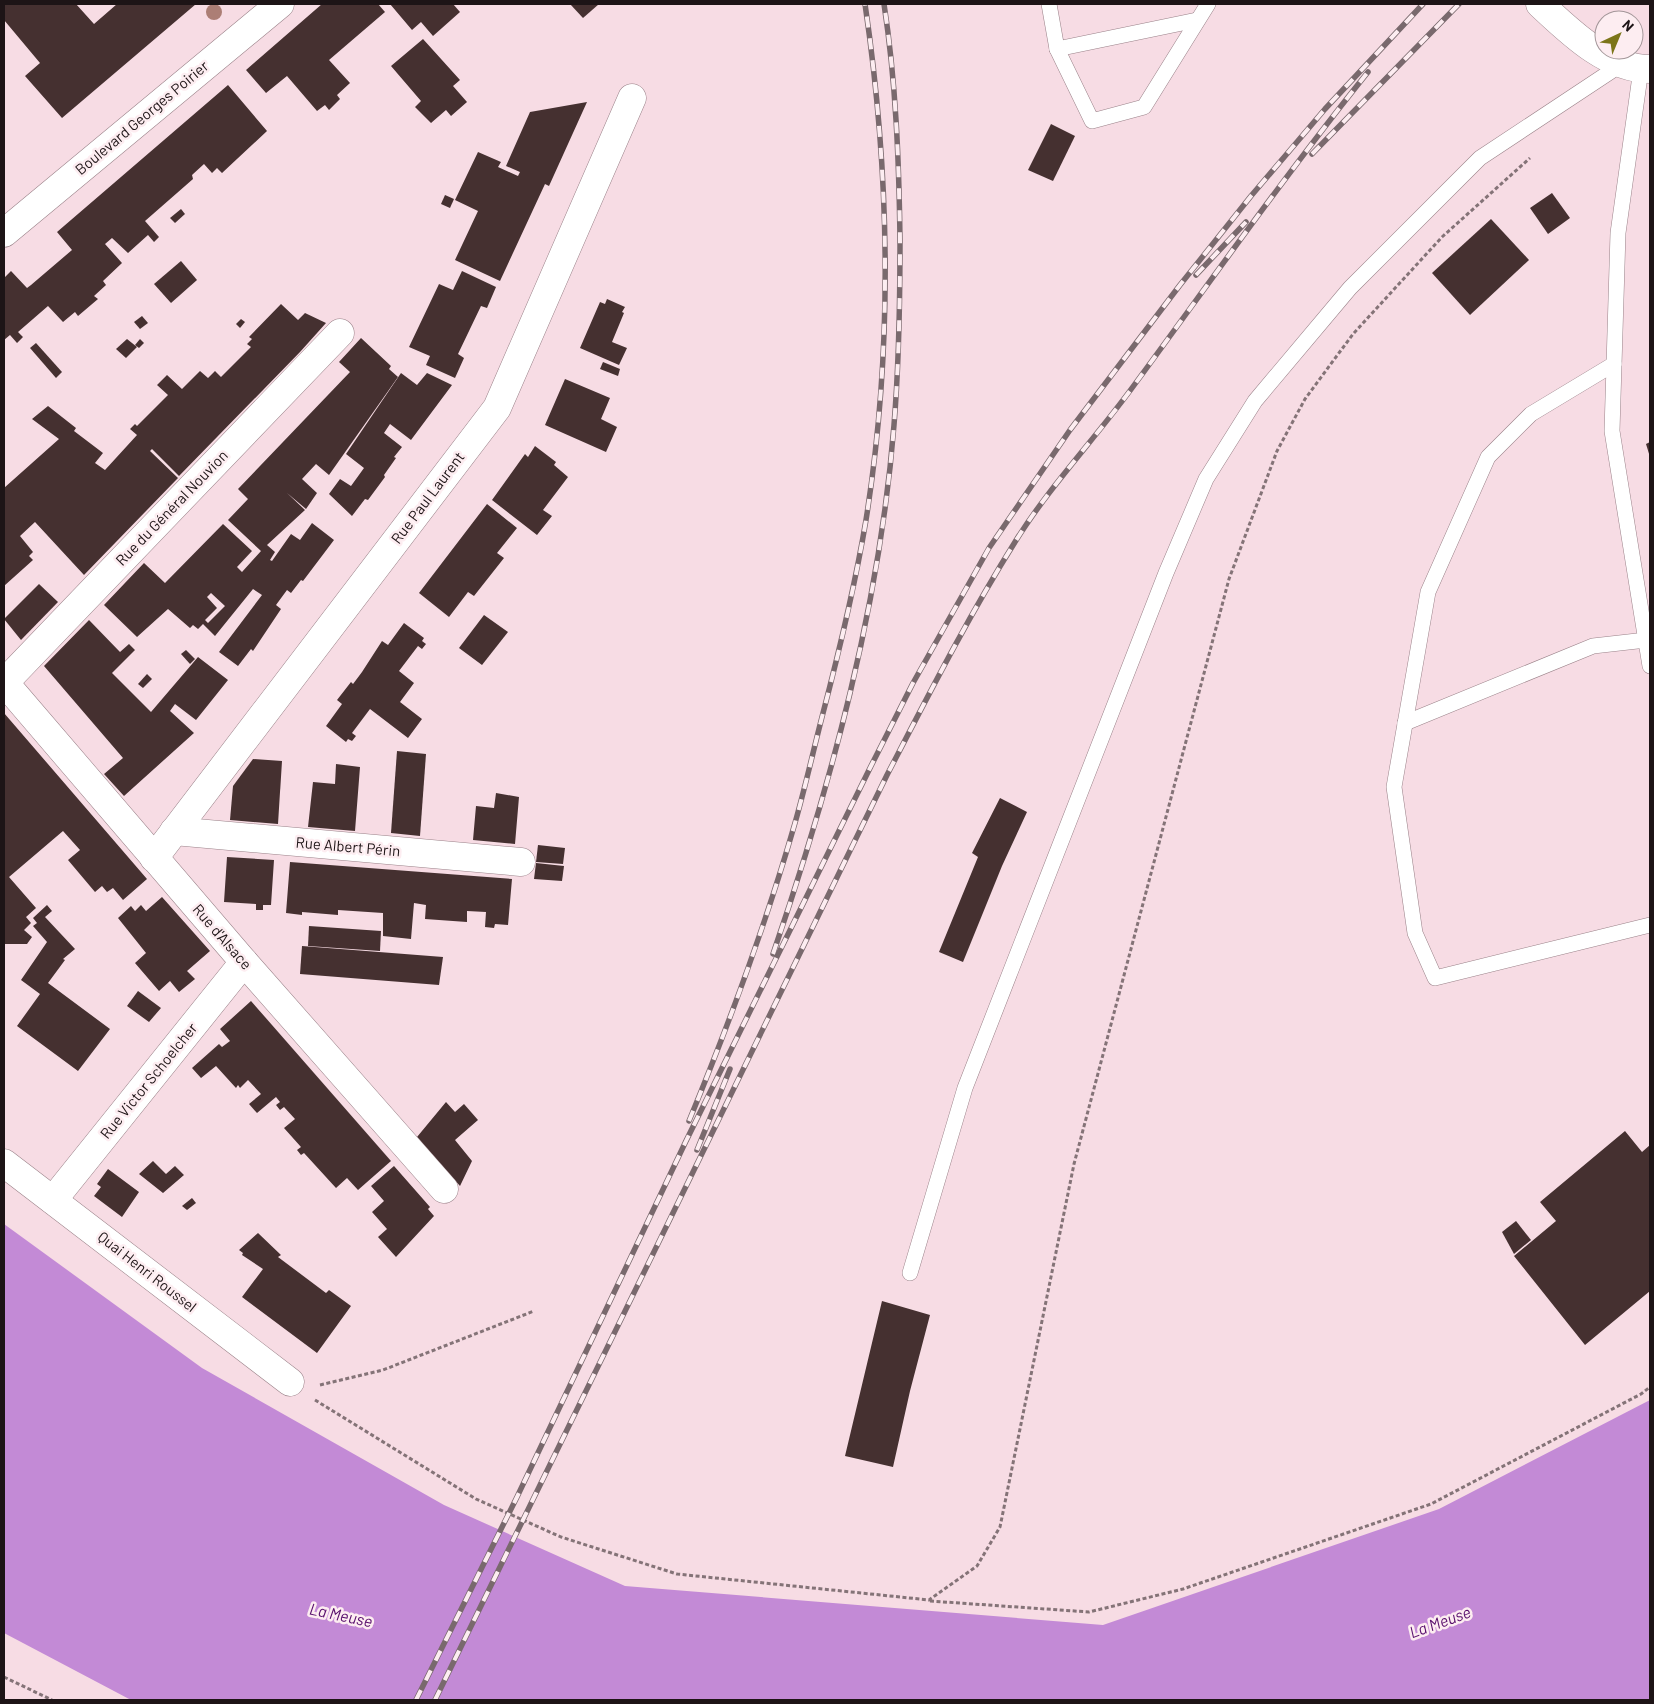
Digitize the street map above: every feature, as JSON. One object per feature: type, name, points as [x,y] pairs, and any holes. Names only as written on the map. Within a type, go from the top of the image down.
[{"type":"street","name":"Boulevard Georges Poirier","points":[[5,228],[280,4]]},
{"type":"street","points":[[1540,4],[1584,42],[1638,67]]},
{"type":"street","name":"Rue Paul Laurent","points":[[154,858],[497,408],[632,98]]},
{"type":"street","name":"Rue du Général Nouvion","points":[[4,683],[340,333]]},
{"type":"street","name":"Rue d'Alsace","points":[[4,683],[244,962],[444,1190]]},
{"type":"street","name":"Rue Albert Périn","points":[[174,831],[521,862]]},
{"type":"street","name":"Rue Victor Schoelcher","points":[[53,1200],[244,962]]},
{"type":"street","name":"Quai Henri Roussel","points":[[4,1163],[290,1382]]},
{"type":"lane","points":[[1049,4],[1057,49],[1092,121],[1144,107],[1208,4]]},
{"type":"lane","points":[[1057,49],[1197,20]]},
{"type":"lane","points":[[1638,67],[1618,233],[1612,431],[1650,666]]},
{"type":"lane","points":[[910,1273],[965,1088],[1045,880],[1206,479],[1254,401],[1350,288],[1480,158],[1638,67]]},
{"type":"lane","points":[[1614,364],[1531,414],[1488,457],[1428,592],[1394,787],[1415,933],[1434,978],[1650,925]]},
{"type":"lane","points":[[1405,723],[1594,646],[1646,640]]},
{"type":"path","points":[[929,1600],[977,1566],[1000,1527],[1074,1164],[1228,579],[1277,451],[1305,399],[1352,334],[1442,237],[1536,152]]},
{"type":"path","points":[[290,1382],[314,1386],[384,1370],[534,1311]]},
{"type":"path","points":[[290,1382],[476,1499],[560,1537],[677,1574],[929,1600],[1089,1612],[1183,1589],[1431,1504],[1641,1394],[1650,1387]]},
{"type":"path","points":[[4,1677],[52,1700]]},
{"type":"water","name":"La Meuse","points":[[4,1224],[202,1368],[444,1505],[625,1586],[1103,1625],[1439,1509],[1650,1400],[1650,1700],[131,1700],[4,1633]]},
{"type":"building","points":[[4,4],[76,4],[94,24],[117,4],[196,4],[62,118],[25,76],[40,63],[4,20]]},
{"type":"building","points":[[322,4],[378,4],[385,12],[329,60],[350,83],[337,95],[340,99],[329,110],[325,105],[317,111],[287,76],[266,93],[246,70]]},
{"type":"building","points":[[390,4],[453,4],[460,12],[433,36],[421,22],[412,30]]},
{"type":"building","points":[[570,4],[599,4],[583,18]]},
{"type":"building","points":[[423,39],[460,80],[453,86],[467,102],[451,116],[446,110],[431,123],[415,107],[421,101],[391,66]]},
{"type":"building","points":[[228,85],[267,131],[222,173],[217,168],[212,173],[204,164],[192,175],[193,179],[145,221],[159,237],[154,242],[148,235],[128,253],[112,238],[105,244],[122,263],[103,281],[106,285],[94,296],[98,299],[78,316],[75,312],[63,322],[48,306],[18,332],[23,337],[17,343],[10,335],[4,340],[4,278],[11,271],[27,288],[72,250],[57,232]]},
{"type":"building","points":[[587,102],[549,186],[545,184],[500,281],[455,260],[478,211],[455,200],[478,152],[501,162],[498,167],[518,176],[520,172],[506,166],[530,112]]},
{"type":"building","points":[[1051,124],[1075,136],[1053,181],[1028,170]]},
{"type":"building","points":[[1552,193],[1570,218],[1548,234],[1530,208]]},
{"type":"building","points":[[445,195],[454,199],[450,208],[441,204]]},
{"type":"building","points":[[181,209],[185,214],[175,223],[170,218]]},
{"type":"building","points":[[1491,219],[1529,260],[1470,315],[1432,273]]},
{"type":"building","points":[[181,261],[197,280],[171,303],[154,284]]},
{"type":"building","points":[[462,271],[496,287],[487,308],[481,306],[458,354],[464,358],[455,378],[426,365],[430,356],[409,347],[439,284],[453,290]]},
{"type":"building","points":[[607,299],[625,307],[612,342],[627,348],[619,365],[580,348],[600,302],[605,304]]},
{"type":"building","points":[[281,304],[298,320],[305,313],[326,323],[179,476],[152,449],[150,451],[178,478],[84,575],[35,522],[20,536],[33,552],[29,556],[33,560],[4,586],[4,488],[59,439],[32,419],[48,406],[76,428],[74,431],[103,453],[95,463],[105,470],[137,435],[130,429],[135,424],[137,426],[168,395],[157,385],[167,375],[182,389],[200,371],[208,378],[215,371],[221,377],[251,347],[247,344],[252,339],[249,337]]},
{"type":"building","points":[[142,316],[148,323],[140,329],[134,322]]},
{"type":"building","points":[[241,319],[245,322],[240,328],[236,324]]},
{"type":"building","points":[[361,338],[391,366],[389,369],[398,377],[329,475],[316,464],[302,479],[317,493],[306,509],[287,493],[305,510],[267,545],[275,552],[270,560],[272,561],[291,534],[300,540],[312,523],[334,540],[303,581],[301,580],[291,593],[287,590],[276,605],[281,609],[253,651],[251,649],[238,666],[219,652],[262,595],[253,589],[215,636],[203,624],[198,629],[193,625],[190,628],[168,609],[137,637],[104,605],[144,563],[165,583],[223,524],[252,551],[237,567],[242,572],[261,551],[228,520],[248,499],[238,489],[350,372],[339,362]],"holes":[[[211,593],[225,606],[208,623],[205,620],[217,608],[207,597]]]},
{"type":"building","points":[[127,339],[137,347],[126,358],[116,349]]},
{"type":"building","points":[[140,339],[144,343],[139,348],[135,345]]},
{"type":"building","points":[[36,343],[62,372],[56,378],[30,348]]},
{"type":"building","points":[[603,362],[620,369],[618,376],[600,369]]},
{"type":"building","points":[[401,373],[417,385],[427,373],[452,385],[411,440],[390,424],[384,433],[402,447],[394,457],[396,458],[384,475],[385,477],[368,500],[365,499],[352,516],[329,494],[340,479],[351,486],[364,468],[346,454]]},
{"type":"building","points":[[565,379],[610,398],[601,419],[617,427],[606,452],[545,425]]},
{"type":"building","points":[[1650,442],[1650,457],[1646,444]]},
{"type":"building","points":[[535,446],[556,462],[554,465],[568,477],[543,510],[552,516],[537,535],[492,500],[525,454],[528,457]]},
{"type":"building","points":[[487,504],[517,528],[497,553],[504,558],[474,596],[468,592],[449,617],[419,593]]},
{"type":"building","points":[[39,584],[58,602],[21,640],[4,619]]},
{"type":"building","points":[[484,615],[508,632],[482,665],[459,648]]},
{"type":"building","points":[[89,620],[120,652],[129,644],[135,650],[112,673],[151,712],[198,657],[228,680],[196,720],[175,704],[170,711],[194,733],[124,796],[104,774],[123,758],[44,666]]},
{"type":"building","points":[[404,623],[424,638],[422,641],[426,644],[422,649],[418,646],[399,671],[414,683],[400,702],[422,719],[408,738],[370,709],[352,733],[356,736],[352,741],[348,739],[346,742],[326,726],[342,704],[337,700],[351,682],[353,684],[382,641],[388,645]]},
{"type":"building","points":[[186,650],[195,659],[190,664],[181,654]]},
{"type":"building","points":[[147,674],[152,679],[143,688],[138,684]]},
{"type":"building","points":[[4,713],[147,879],[123,900],[113,888],[107,892],[102,886],[95,892],[68,860],[80,850],[63,831],[9,877],[36,908],[26,917],[31,923],[24,930],[32,937],[27,944],[4,944]]},
{"type":"building","points":[[397,751],[426,754],[420,836],[391,833]]},
{"type":"building","points":[[253,759],[282,761],[278,824],[230,820],[233,786]]},
{"type":"building","points":[[336,764],[360,767],[355,831],[308,827],[313,782],[335,784]]},
{"type":"building","points":[[496,793],[519,797],[515,844],[473,840],[476,806],[494,808]]},
{"type":"building","points":[[1000,798],[1027,812],[1002,866],[963,962],[939,952],[978,857],[972,853]]},
{"type":"building","points":[[538,845],[565,848],[563,864],[536,862]]},
{"type":"building","points":[[227,857],[274,860],[271,905],[263,905],[263,910],[256,910],[256,904],[224,902]]},
{"type":"building","points":[[290,862],[512,879],[508,925],[495,924],[494,928],[485,927],[486,912],[467,911],[467,922],[425,919],[426,905],[414,903],[411,939],[383,936],[383,913],[338,910],[338,915],[302,912],[302,915],[286,913]]},
{"type":"building","points":[[536,863],[564,866],[562,881],[534,879]]},
{"type":"building","points":[[162,897],[210,951],[187,971],[195,979],[179,992],[170,981],[159,991],[135,963],[146,953],[118,918],[131,906],[135,911],[141,905],[146,911]]},
{"type":"building","points":[[47,905],[52,911],[45,917],[75,949],[63,959],[65,960],[48,983],[110,1029],[78,1071],[17,1026],[40,994],[21,980],[47,942],[33,926],[37,923],[33,918]]},
{"type":"building","points":[[309,926],[381,931],[380,951],[308,946]]},
{"type":"building","points":[[302,946],[443,957],[439,985],[300,974]]},
{"type":"building","points":[[138,991],[161,1008],[149,1022],[127,1006]]},
{"type":"building","points":[[251,1001],[391,1161],[358,1190],[347,1178],[336,1188],[304,1153],[301,1155],[297,1150],[301,1147],[284,1128],[295,1119],[284,1107],[280,1110],[276,1105],[280,1102],[276,1097],[257,1113],[249,1104],[261,1094],[248,1080],[240,1088],[238,1085],[236,1088],[216,1066],[201,1078],[192,1068],[219,1044],[222,1047],[230,1041],[220,1029]]},
{"type":"building","points":[[446,1102],[455,1112],[464,1104],[478,1120],[455,1140],[472,1161],[460,1186],[417,1137]]},
{"type":"building","points":[[1625,1131],[1642,1152],[1650,1145],[1650,1291],[1585,1345],[1514,1256],[1556,1221],[1540,1202]]},
{"type":"building","points":[[153,1161],[166,1174],[175,1166],[184,1175],[163,1193],[139,1174]]},
{"type":"building","points":[[394,1166],[430,1207],[428,1209],[434,1216],[396,1257],[378,1237],[387,1229],[372,1212],[384,1201],[371,1186]]},
{"type":"building","points":[[108,1169],[139,1192],[122,1217],[94,1196],[101,1187],[97,1184]]},
{"type":"building","points":[[192,1198],[196,1203],[187,1210],[182,1206]]},
{"type":"building","points":[[1516,1221],[1531,1240],[1514,1254],[1502,1232]]},
{"type":"building","points":[[258,1233],[281,1255],[278,1257],[326,1293],[329,1290],[351,1306],[317,1353],[242,1297],[263,1269],[242,1255],[243,1253],[239,1250]]},
{"type":"building","points":[[882,1301],[930,1315],[893,1467],[845,1456]]},
{"type":"railway","points":[[689,1121],[746,974],[772,899],[795,823],[840,644],[866,520],[881,392],[885,262],[880,132],[865,4]]},
{"type":"railway","points":[[773,954],[814,825],[850,693],[865,626],[887,492],[897,379],[900,241],[896,122],[884,4]]},
{"type":"railway","points":[[416,1700],[517,1497],[686,1141],[871,766],[913,683],[989,548],[1070,430],[1180,285],[1251,196],[1325,109],[1423,4]]},
{"type":"railway","points":[[1312,154],[1459,4]]},
{"type":"railway","points":[[435,1700],[887,775],[981,599],[1015,542],[1042,502],[1117,407],[1278,189],[1368,72]]},
{"type":"railway","points":[[1196,275],[1246,222]]},
{"type":"railway","points":[[697,1150],[730,1069]]}]
